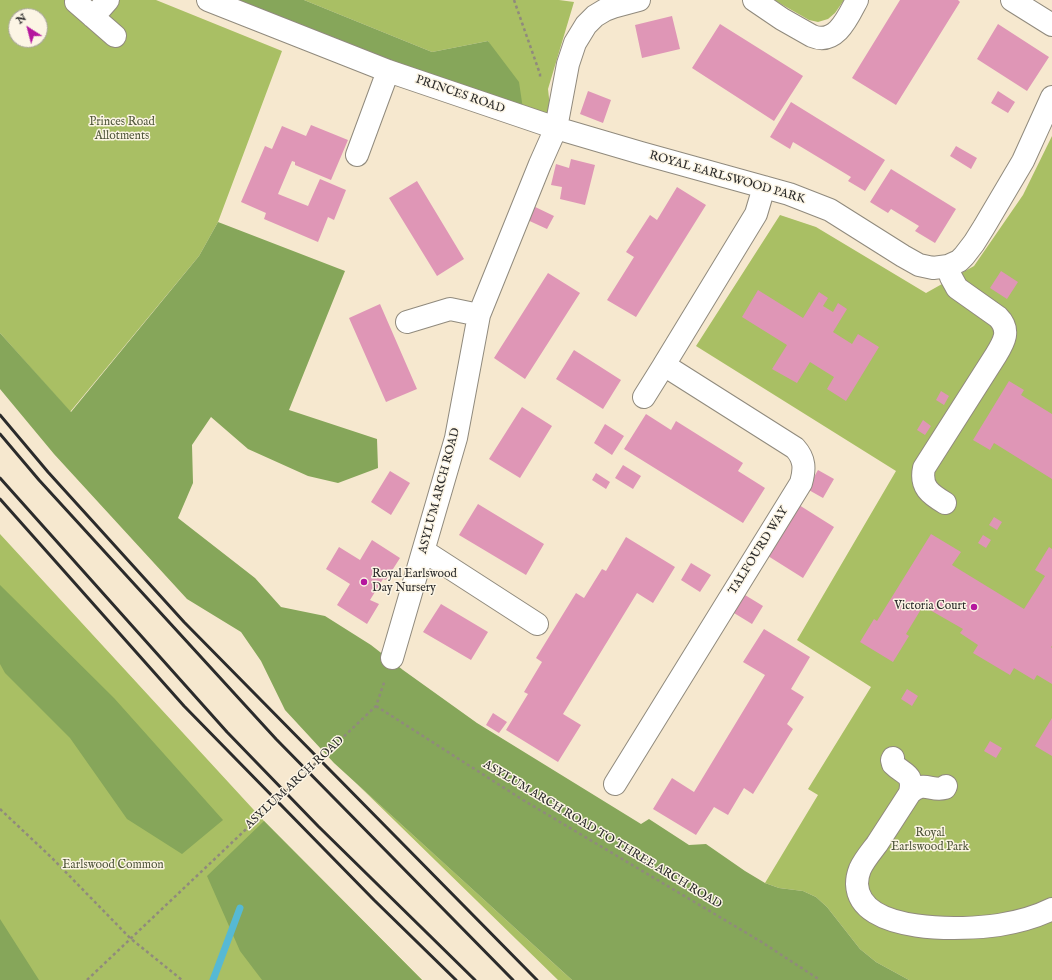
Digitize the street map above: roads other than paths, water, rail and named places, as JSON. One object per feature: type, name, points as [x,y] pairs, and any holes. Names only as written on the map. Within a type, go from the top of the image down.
[{"type":"street","points":[[94,17],[108,0]]},
{"type":"street","name":"PRINCES ROAD","points":[[208,0],[388,71],[556,128]]},
{"type":"street","points":[[556,128],[568,64],[574,43],[579,34],[595,16],[605,10],[639,0]]},
{"type":"street","points":[[754,0],[782,19],[817,38],[831,35],[840,27],[858,0]]},
{"type":"street","points":[[1012,0],[1052,25]]},
{"type":"street","points":[[76,2],[115,36]]},
{"type":"street","points":[[357,155],[388,71]]},
{"type":"street","points":[[945,503],[933,496],[927,490],[923,478],[924,468],[996,355],[1003,343],[1005,332],[1003,322],[998,317],[957,288],[951,277],[948,266],[954,264],[964,256],[984,228],[1022,161],[1052,97]]},
{"type":"street","name":"ROYAL EARLSWOOD PARK","points":[[556,128],[796,196],[830,210],[907,259],[919,265],[933,268],[948,266]]},
{"type":"street","name":"ASYLUM ARCH ROAD","points":[[392,658],[456,438],[480,315],[540,164],[556,128]]},
{"type":"street","points":[[644,397],[756,214],[764,187]]},
{"type":"street","points":[[407,322],[450,310],[480,315]]},
{"type":"street","name":"TALFOURD WAY","points":[[615,784],[801,483],[804,468],[802,459],[795,448],[664,365]]},
{"type":"street","points":[[424,551],[537,624]]},
{"type":"street","points":[[893,758],[893,764],[906,774],[912,784],[910,793]]},
{"type":"street","points":[[946,786],[945,788],[941,789],[920,787],[916,788],[910,793],[861,868],[857,879],[858,889],[862,901],[878,914],[887,918],[908,924],[949,928],[1000,924],[1025,919],[1052,909]]},
{"type":"waterway","points":[[213,980],[240,908]]},
{"type":"railway","points":[[0,415],[48,472],[184,622],[537,980]]},
{"type":"railway","points":[[0,434],[39,480],[276,739],[513,980]]},
{"type":"railway","points":[[0,478],[227,732],[318,826],[475,980]]},
{"type":"railway","points":[[0,499],[184,706],[374,900],[456,980]]},
{"type":"place","name":"Royal Earlswood Day Nursery","points":[[364,582]]},
{"type":"place","name":"Victoria Court","points":[[974,607]]},
{"type":"park label","name":"Princes Road Allotments","points":[[122,130]]},
{"type":"park label","name":"Royal Earlswood Park","points":[[930,841]]},
{"type":"park label","name":"Earlswood Common","points":[[113,866]]}]
